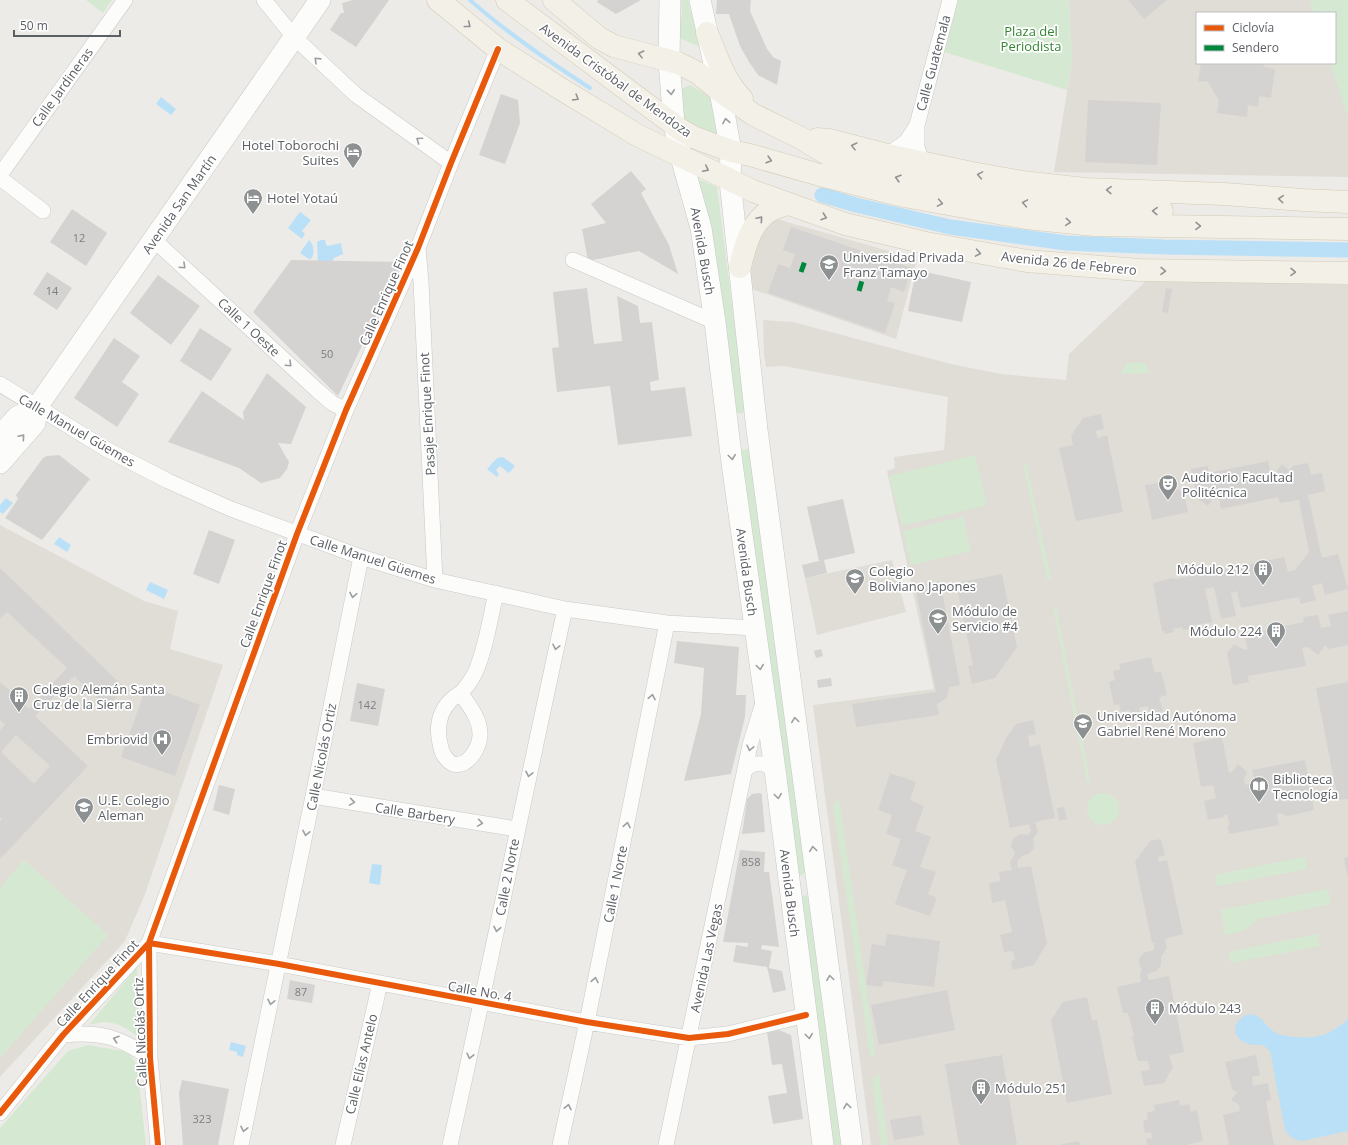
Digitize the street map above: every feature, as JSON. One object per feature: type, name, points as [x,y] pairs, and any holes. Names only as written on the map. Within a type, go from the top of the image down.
[{"type":"main road","name":"Avenida San Martín","points":[[0,463],[35,422],[37,408],[320,0]]},
{"type":"main road","name":"Avenida Cristóbal de Mendoza","points":[[438,0],[498,49],[561,89],[637,135],[730,180]]},
{"type":"main road","name":"Avenida Cristóbal de Mendoza","points":[[507,0],[693,137],[731,151]]},
{"type":"main road","name":"Avenida Cristóbal de Mendoza","points":[[540,0],[587,28]]},
{"type":"main road","name":"Avenida Cristóbal de Mendoza","points":[[554,0],[599,38],[614,46],[678,63],[698,73],[720,91]]},
{"type":"main road","name":"Avenida Busch","points":[[670,0],[669,61],[674,124],[681,157],[701,228],[715,322],[790,884],[823,1145]]},
{"type":"main road","points":[[700,0],[720,91],[731,151],[730,180],[757,430],[852,1145]]},
{"type":"main road","points":[[707,33],[723,72],[733,90],[759,118]]},
{"type":"main road","points":[[720,91],[759,118],[799,136],[829,155],[902,179],[1031,204],[1097,208],[1348,217]]},
{"type":"main road","points":[[799,136],[828,140],[922,163],[1022,182],[1084,189],[1224,194],[1348,202]]},
{"type":"main road","points":[[731,151],[904,196],[1026,218],[1094,224],[1348,229]]},
{"type":"main road","name":"Avenida 26 de Febrero","points":[[730,180],[788,204],[852,226],[926,243],[1027,262],[1140,270],[1348,273]]},
{"type":"main road","points":[[1303,200],[1348,211]]},
{"type":"main road","points":[[740,267],[748,239],[756,224],[763,215],[772,209],[788,204]]},
{"type":"main road","points":[[719,354],[729,375],[735,423],[739,429],[743,431],[757,430]]},
{"type":"main road","points":[[0,436],[17,417],[37,408]]},
{"type":"main road","points":[[790,884],[817,880]]},
{"type":"street","name":"Calle Jardineras","points":[[0,175],[125,0]]},
{"type":"street","points":[[264,0],[294,37],[356,95],[451,163]]},
{"type":"street","name":"Calle Guatemala","points":[[922,163],[918,146],[917,125],[950,0]]},
{"type":"street","name":"Calle Enrique Finot","points":[[0,1113],[63,1035],[149,943],[296,534],[346,410],[418,248],[498,49]]},
{"type":"street","name":"Calle Guatemala","points":[[888,155],[906,142],[917,125]]},
{"type":"street","points":[[0,178],[43,211]]},
{"type":"street","name":"Calle 1 Oeste","points":[[154,240],[318,391],[332,403],[346,410]]},
{"type":"street","name":"Pasaje Enrique Finot","points":[[418,248],[421,282],[435,580]]},
{"type":"street","points":[[573,260],[715,322]]},
{"type":"street","name":"Calle Manuel Güemes","points":[[0,384],[106,449],[168,481],[231,509],[361,557],[435,580],[565,609],[667,623],[755,628]]},
{"type":"street","name":"Calle Nicolás Ortiz","points":[[241,1145],[361,557]]},
{"type":"street","points":[[460,693],[465,689],[475,672],[484,644],[496,594]]},
{"type":"street","name":"Calle 2 Norte","points":[[450,1145],[482,1003],[517,829],[565,609]]},
{"type":"street","name":"Calle 1 Norte","points":[[560,1145],[587,1022],[667,623]]},
{"type":"street","name":"Avenida Las Vegas","points":[[666,1145],[750,744],[765,699]]},
{"type":"street","points":[[745,770],[752,765],[760,763],[768,765],[775,770]]},
{"type":"street","name":"Calle Barbery","points":[[313,796],[517,829]]},
{"type":"street","name":"Calle Nicolás Ortiz","points":[[149,943],[150,1058],[158,1145]]},
{"type":"street","name":"Calle No. 4","points":[[149,943],[279,964],[587,1022],[689,1038],[728,1034],[806,1015]]},
{"type":"street","name":"Calle Elías Antelo","points":[[343,1145],[380,983]]},
{"type":"street","points":[[63,1035],[82,1033],[118,1039],[134,1047],[150,1058]]},
{"type":"shaded area","points":[[1069,0],[1348,0],[1348,177],[1054,172],[1072,61]]},
{"type":"shaded area","name":"Universidad Privada Franz Tamayo","points":[[773,218],[917,259],[896,339],[749,288],[750,248]]},
{"type":"shaded area","name":"Universidad Autónoma Gabriel René Moreno","points":[[1148,279],[1348,285],[1348,1145],[871,1145],[813,705],[934,689],[887,471],[895,468],[894,457],[944,450],[948,397],[784,366],[766,367],[763,320],[793,322],[951,364],[1001,374],[1066,380],[1069,354]]},
{"type":"shaded area","name":"U.E. Colegio Aleman","points":[[0,525],[144,601],[178,611],[170,649],[223,665],[145,894],[125,941],[0,1077]]},
{"type":"shaded area","name":"Colegio Boliviano Japones","points":[[892,560],[906,612],[817,635],[805,578]]},
{"type":"green space","points":[[86,0],[112,0],[103,13]]},
{"type":"green space","points":[[681,0],[688,0],[700,47],[679,38],[682,11]]},
{"type":"green space","name":"Plaza del Periodista","points":[[958,0],[1069,0],[1072,61],[1067,90],[944,52]]},
{"type":"green space","points":[[1309,0],[1348,0],[1348,118],[1330,64],[1336,64],[1336,12],[1313,12]]},
{"type":"green space","points":[[690,85],[711,97],[718,130],[715,136],[684,123],[679,90]]},
{"type":"green space","points":[[698,179],[717,187],[746,412],[739,414],[735,410],[702,195]]},
{"type":"green space","points":[[1127,363],[1145,363],[1150,373],[1121,374]]},
{"type":"green space","points":[[749,449],[806,871],[803,875],[798,875],[740,462],[742,450]]},
{"type":"green space","points":[[975,455],[987,505],[902,526],[889,476]]},
{"type":"green space","points":[[1026,462],[1051,579],[1047,580],[1023,463]]},
{"type":"green space","points":[[963,517],[971,551],[911,565],[903,531]]},
{"type":"green space","points":[[1053,607],[1056,607],[1090,780],[1087,781]]},
{"type":"green space","points":[[1103,793],[1112,796],[1116,800],[1119,809],[1116,818],[1112,822],[1103,825],[1094,822],[1090,818],[1087,809],[1090,800],[1094,796]]},
{"type":"green space","points":[[839,797],[876,1057],[870,1055],[833,806]]},
{"type":"green space","points":[[1305,857],[1307,869],[1217,886],[1215,875]]},
{"type":"green space","points":[[24,860],[108,935],[0,1058],[0,888]]},
{"type":"green space","points":[[1328,889],[1331,904],[1258,919],[1244,931],[1225,935],[1221,910]]},
{"type":"green space","points":[[806,895],[810,899],[842,1145],[831,1145],[801,896]]},
{"type":"green space","points":[[1318,934],[1320,946],[1231,963],[1228,952]]},
{"type":"green space","points":[[137,967],[140,1039],[129,1030],[110,1022],[89,1025]]},
{"type":"green space","points":[[88,1045],[128,1052],[137,1065],[146,1145],[0,1145],[0,1128],[68,1051]]},
{"type":"green space","points":[[879,1073],[888,1145],[881,1145],[872,1079]]},
{"type":"water","points":[[161,97],[176,109],[171,115],[156,104]]},
{"type":"water","points":[[300,212],[311,220],[302,231],[305,234],[302,239],[288,228]]},
{"type":"water","points":[[309,240],[313,249],[311,259],[300,253]]},
{"type":"water","points":[[325,240],[326,245],[328,246],[341,243],[343,254],[334,258],[331,264],[318,263],[317,242]]},
{"type":"water","points":[[503,457],[515,466],[509,473],[500,466],[496,470],[499,474],[497,477],[487,469],[497,458]]},
{"type":"water","points":[[6,498],[13,503],[3,514],[0,512],[0,505]]},
{"type":"water","points":[[59,537],[71,545],[67,552],[54,544]]},
{"type":"water","points":[[150,582],[168,590],[164,599],[146,590]]},
{"type":"water","points":[[372,864],[382,865],[380,885],[369,883]]},
{"type":"water","points":[[1246,1015],[1260,1018],[1278,1034],[1295,1037],[1324,1035],[1336,1029],[1348,1019],[1348,1131],[1302,1141],[1294,1139],[1289,1135],[1285,1130],[1270,1051],[1263,1045],[1246,1043],[1237,1036],[1235,1032],[1236,1024]]},
{"type":"water","points":[[231,1042],[246,1046],[243,1057],[237,1055],[237,1052],[229,1050]]},
{"type":"building","points":[[353,0],[389,0],[356,47],[330,30],[341,13],[344,13],[342,3]]},
{"type":"building","points":[[598,0],[641,0],[616,14],[597,2]]},
{"type":"building","points":[[717,0],[751,0],[750,11],[767,49],[773,57],[781,61],[777,85],[758,75],[740,46],[729,14],[716,14]]},
{"type":"building","points":[[1128,0],[1167,0],[1144,19]]},
{"type":"building","points":[[1201,64],[1262,64],[1265,67],[1275,69],[1271,98],[1259,96],[1258,107],[1248,105],[1247,117],[1217,113],[1219,101],[1208,82],[1198,81]]},
{"type":"building","points":[[501,94],[518,100],[520,123],[505,164],[479,155]]},
{"type":"building","points":[[1088,100],[1161,103],[1157,165],[1085,162]]},
{"type":"building","points":[[631,171],[646,189],[641,193],[669,245],[678,274],[639,251],[588,261],[582,229],[606,223],[591,204]]},
{"type":"building","points":[[72,209],[107,233],[86,266],[50,242]]},
{"type":"building","name":"Universidad Privada Franz Tamayo","points":[[791,227],[912,268],[904,292],[891,287],[887,301],[895,303],[885,333],[768,293],[778,264],[790,268],[795,254],[783,250]]},
{"type":"building","points":[[291,260],[402,262],[338,396],[253,312]]},
{"type":"building","points":[[916,270],[971,282],[962,322],[908,311]]},
{"type":"building","points":[[47,272],[72,288],[57,310],[33,294]]},
{"type":"building","points":[[158,275],[200,306],[171,345],[130,313]]},
{"type":"building","points":[[587,288],[594,344],[622,341],[617,296],[638,306],[640,323],[652,322],[659,380],[650,382],[651,391],[685,387],[692,436],[618,445],[610,386],[557,392],[552,348],[559,347],[553,292]]},
{"type":"building","points":[[1166,288],[1172,289],[1168,313],[1162,312]]},
{"type":"building","points":[[200,328],[232,349],[211,381],[180,361]]},
{"type":"building","points":[[114,338],[140,356],[122,382],[139,394],[117,427],[74,398]]},
{"type":"building","points":[[267,373],[306,407],[291,444],[278,443],[289,462],[287,469],[280,478],[261,483],[239,468],[168,442],[202,391],[244,420],[243,412]]},
{"type":"building","points":[[1101,414],[1104,429],[1095,431],[1098,438],[1107,435],[1123,512],[1076,521],[1059,448],[1073,445],[1071,436],[1083,418]]},
{"type":"building","points":[[59,455],[90,479],[42,540],[5,518],[18,499],[16,495],[43,458],[47,456]]},
{"type":"building","points":[[1268,461],[1271,474],[1276,472],[1282,464],[1289,470],[1293,466],[1308,463],[1311,475],[1322,473],[1325,491],[1308,495],[1322,558],[1338,554],[1348,589],[1325,595],[1322,583],[1312,586],[1316,600],[1301,604],[1299,597],[1241,608],[1237,591],[1231,593],[1236,616],[1221,619],[1214,587],[1205,589],[1212,622],[1194,625],[1194,628],[1183,630],[1182,627],[1173,629],[1174,632],[1165,634],[1164,631],[1162,631],[1153,583],[1284,557],[1288,572],[1295,570],[1309,552],[1299,500],[1280,503],[1278,497],[1221,509],[1218,495],[1214,496],[1208,506],[1198,499],[1191,469],[1208,466],[1209,473]]},
{"type":"building","points":[[1165,482],[1184,493],[1188,512],[1152,520],[1145,485]]},
{"type":"building","points":[[843,499],[855,553],[824,560],[827,573],[805,578],[802,565],[819,561],[807,507]]},
{"type":"building","points":[[209,530],[235,540],[219,584],[193,574]]},
{"type":"building","name":"Colegio Alemán Santa Cruz de la Sierra","points":[[0,568],[125,688],[107,707],[74,676],[35,716],[88,766],[0,859],[0,821],[2,819],[0,817],[0,730],[5,725],[0,720],[0,682],[29,709],[67,668],[7,612],[0,619]],"holes":[[[16,735],[50,766],[34,784],[1,752]]]},
{"type":"building","points":[[1002,574],[1017,647],[995,678],[972,684],[968,666],[973,665],[956,583]]},
{"type":"building","name":"Módulo de Servicio #4","points":[[940,581],[960,685],[949,687],[947,698],[937,704],[939,715],[856,727],[852,704],[936,692],[915,586]]},
{"type":"building","name":"Módulo 224","points":[[1348,611],[1348,645],[1328,649],[1325,645],[1318,655],[1308,647],[1302,648],[1306,666],[1248,676],[1249,682],[1233,685],[1227,653],[1234,644],[1244,650],[1248,649],[1244,635],[1304,622],[1303,617],[1318,615],[1321,628],[1331,626],[1328,615]]},
{"type":"building","points":[[677,641],[739,647],[736,695],[746,695],[745,717],[731,774],[684,781],[701,714],[704,668],[674,663]]},
{"type":"building","points":[[821,649],[823,656],[816,658],[814,651]]},
{"type":"building","points":[[1151,657],[1155,673],[1161,671],[1167,695],[1159,697],[1163,711],[1149,714],[1148,706],[1139,708],[1141,716],[1131,718],[1129,710],[1121,712],[1119,704],[1114,705],[1109,682],[1115,680],[1113,671],[1121,669],[1119,664]]},
{"type":"building","points":[[831,678],[832,686],[818,688],[817,680]]},
{"type":"building","points":[[1348,682],[1348,799],[1338,800],[1316,688]]},
{"type":"building","points":[[357,683],[385,689],[378,726],[350,721]]},
{"type":"building","points":[[147,685],[200,705],[175,776],[121,757]]},
{"type":"building","points":[[1033,720],[1036,734],[1028,736],[1030,747],[1040,744],[1055,818],[1035,822],[1038,832],[1033,839],[1034,848],[1029,854],[1022,856],[1017,861],[1018,868],[1031,866],[1047,943],[1034,965],[1012,970],[1011,961],[1015,960],[1013,951],[1004,952],[1000,935],[1012,932],[1005,900],[992,903],[989,883],[1001,881],[999,872],[1012,870],[1010,862],[1015,853],[1011,846],[1013,839],[1020,834],[1028,835],[1031,831],[1029,824],[1010,828],[996,760],[1006,738],[1016,724]]},
{"type":"building","points":[[1222,737],[1229,773],[1232,772],[1238,764],[1247,772],[1244,779],[1245,785],[1255,782],[1252,770],[1305,760],[1314,810],[1287,816],[1282,813],[1277,814],[1279,825],[1229,834],[1228,826],[1230,825],[1227,814],[1224,815],[1224,817],[1208,820],[1204,801],[1216,798],[1213,785],[1201,787],[1193,743]]},
{"type":"building","points":[[890,773],[916,782],[910,800],[924,806],[915,831],[931,837],[920,867],[936,872],[928,894],[937,898],[930,916],[895,904],[907,870],[892,865],[901,839],[886,834],[892,815],[878,810]]},
{"type":"building","points":[[219,785],[235,789],[229,815],[213,810]]},
{"type":"building","points":[[752,794],[762,794],[765,832],[742,834],[747,799]]},
{"type":"building","points":[[1064,807],[1067,819],[1059,821],[1057,808]]},
{"type":"building","points":[[1161,839],[1165,855],[1158,857],[1159,862],[1167,860],[1183,934],[1165,939],[1167,948],[1161,957],[1161,965],[1157,971],[1147,975],[1149,980],[1169,976],[1184,1052],[1169,1055],[1173,1067],[1164,1083],[1144,1086],[1141,1071],[1150,1070],[1148,1061],[1138,1061],[1128,1013],[1123,1013],[1117,987],[1141,982],[1140,975],[1142,970],[1139,959],[1143,953],[1154,950],[1154,943],[1152,943],[1135,862],[1150,841]]},
{"type":"building","points":[[740,850],[765,852],[764,872],[769,872],[779,947],[762,945],[761,949],[772,951],[769,968],[782,971],[786,990],[773,993],[767,967],[733,962],[736,945],[748,947],[748,943],[723,942]]},
{"type":"building","points":[[1348,857],[1348,874],[1347,874],[1344,858]]},
{"type":"building","points":[[887,934],[940,941],[934,987],[883,981],[882,987],[866,985],[872,944],[885,946]]},
{"type":"building","points":[[290,980],[315,985],[312,1003],[287,999]]},
{"type":"building","points":[[947,990],[955,1030],[879,1045],[871,1005]]},
{"type":"building","points":[[1087,997],[1092,1020],[1097,1020],[1112,1094],[1067,1103],[1051,1020],[1063,1002]]},
{"type":"building","points":[[779,1030],[791,1035],[803,1119],[773,1124],[768,1096],[787,1093],[782,1064],[772,1065],[767,1032]]},
{"type":"building","name":"Módulo 251","points":[[1002,1055],[1017,1145],[959,1145],[945,1064]]},
{"type":"building","points":[[1256,1055],[1260,1075],[1252,1077],[1253,1086],[1268,1083],[1271,1100],[1266,1101],[1274,1145],[1229,1145],[1223,1115],[1240,1111],[1239,1105],[1231,1100],[1237,1092],[1232,1089],[1225,1062]]},
{"type":"building","points":[[182,1080],[229,1089],[218,1145],[183,1145],[179,1093]]},
{"type":"building","points":[[1179,1100],[1180,1106],[1189,1104],[1191,1112],[1197,1110],[1203,1141],[1187,1145],[1147,1145],[1146,1139],[1152,1138],[1151,1132],[1145,1133],[1143,1121],[1148,1119],[1147,1112],[1155,1111],[1154,1105]]},
{"type":"building","points":[[921,1115],[924,1135],[894,1140],[890,1120]]},
{"type":"building","points":[[1079,1141],[1080,1145],[1062,1145],[1062,1144]]},
{"type":"waterway","points":[[470,0],[498,24],[559,68],[590,88]]},
{"type":"waterway","points":[[822,195],[856,205],[950,227],[1066,243],[1164,247],[1348,250]]},
{"type":"marked path","points":[[801,272],[806,258]]},
{"type":"marked path","points":[[859,291],[863,277]]},
{"type":"cycle path","points":[[0,1113],[63,1035],[149,943],[297,534],[346,410],[418,248],[498,49]]},
{"type":"cycle path","points":[[158,1145],[150,1058],[149,943],[279,964],[587,1022],[689,1038],[728,1034],[806,1015]]},
{"type":"place","name":"Hotel Toborochi Suites","points":[[353,169]]},
{"type":"place","name":"Hotel Yotaú","points":[[253,215]]},
{"type":"place","name":"Universidad Privada Franz Tamayo","points":[[829,281]]},
{"type":"place","name":"Auditorio Facultad Politécnica","points":[[1168,501]]},
{"type":"place","name":"Módulo 212","points":[[1263,586]]},
{"type":"place","name":"Colegio Boliviano Japones","points":[[855,595]]},
{"type":"place","name":"Módulo de Servicio #4","points":[[938,635]]},
{"type":"place","name":"Módulo 224","points":[[1276,648]]},
{"type":"place","name":"Colegio Alemán Santa Cruz de la Sierra","points":[[19,713]]},
{"type":"place","name":"Universidad Autónoma Gabriel René Moreno","points":[[1083,740]]},
{"type":"place","name":"Embriovid","points":[[162,756]]},
{"type":"place","name":"Biblioteca Tecnología","points":[[1259,803]]},
{"type":"place","name":"U.E. Colegio Aleman","points":[[84,824]]},
{"type":"place","name":"Módulo 243","points":[[1155,1025]]},
{"type":"place","name":"Módulo 251","points":[[981,1105]]}]
